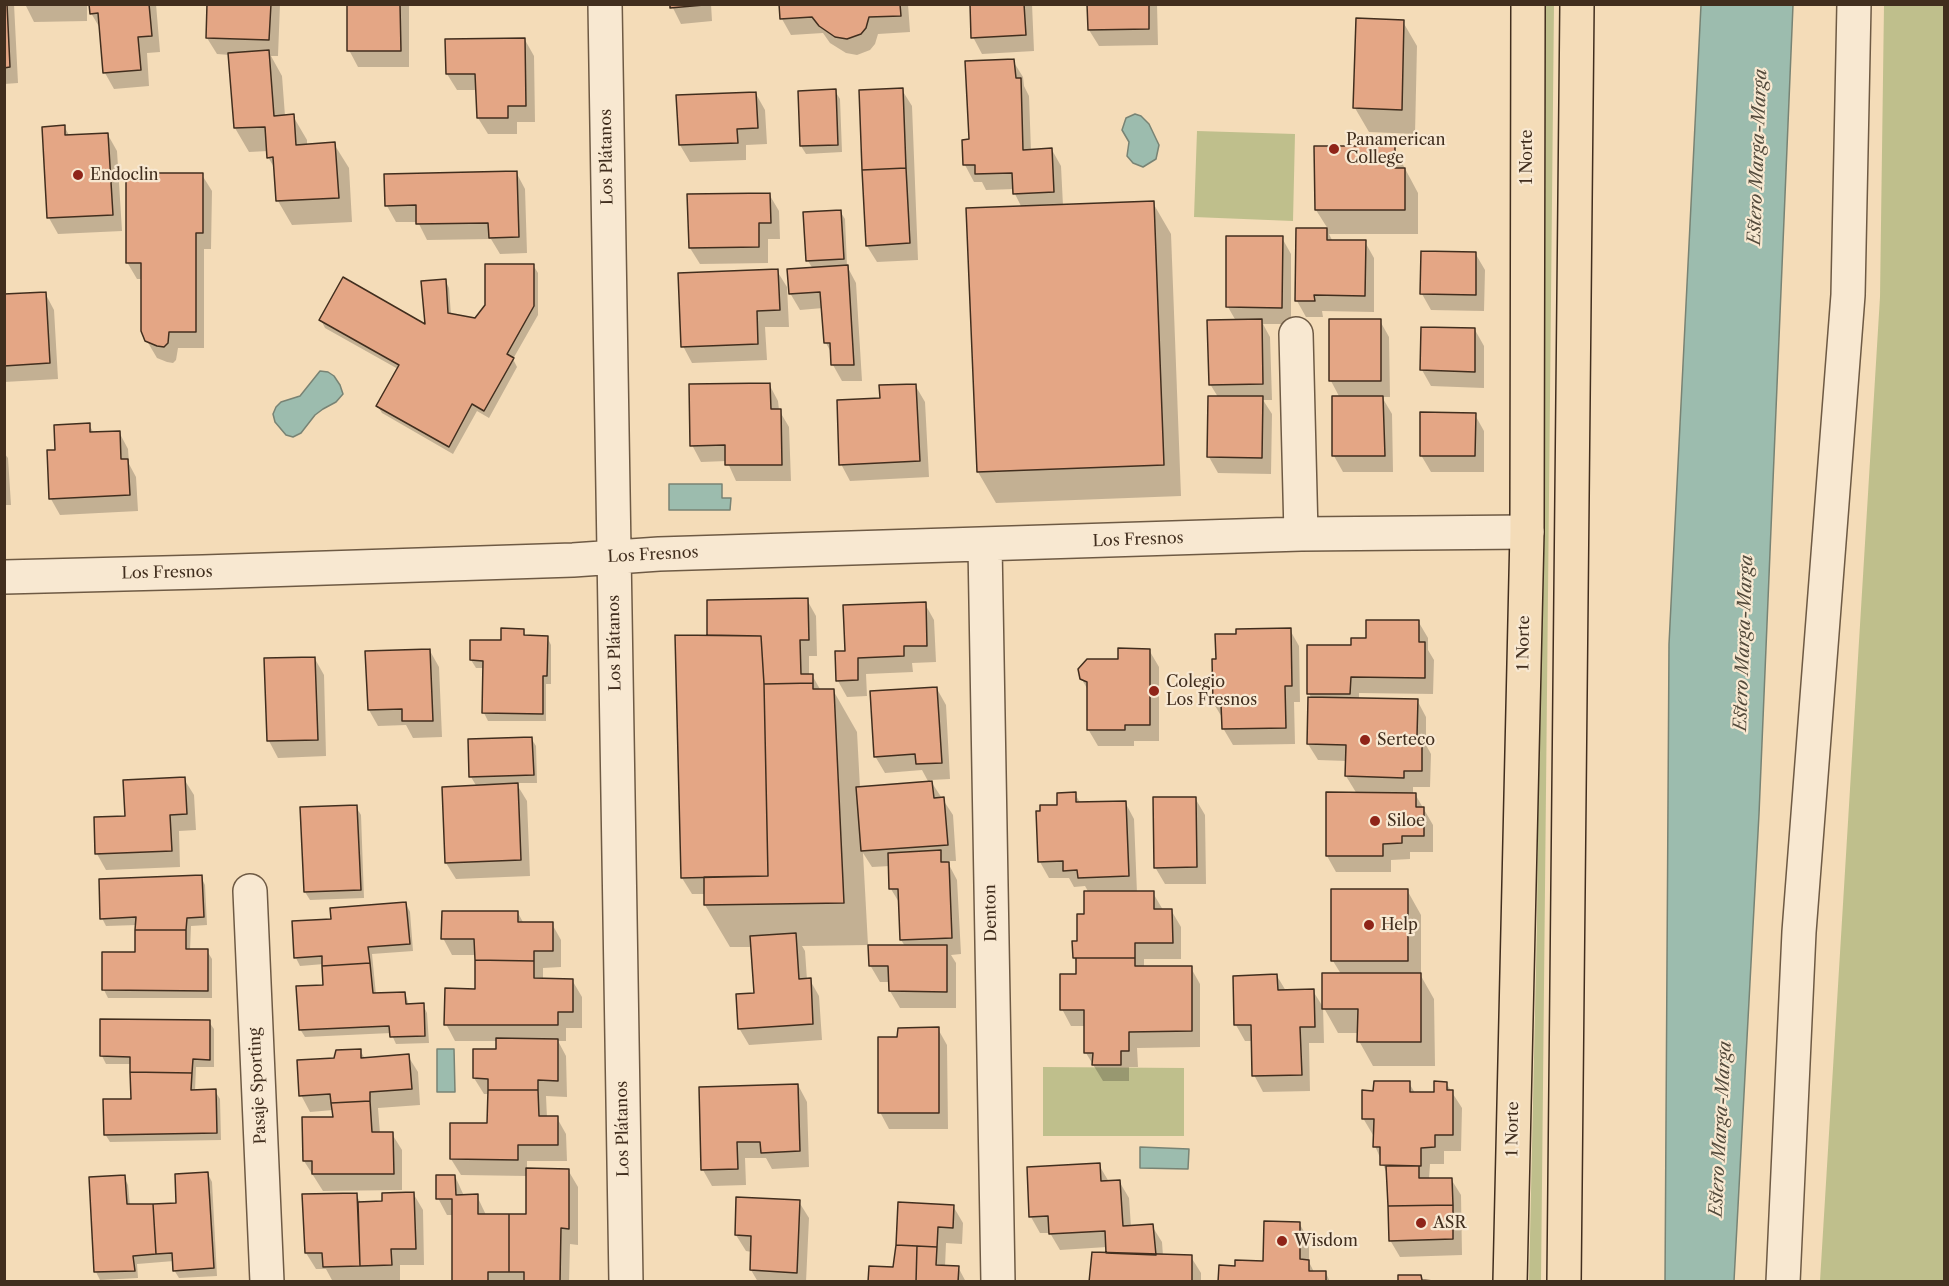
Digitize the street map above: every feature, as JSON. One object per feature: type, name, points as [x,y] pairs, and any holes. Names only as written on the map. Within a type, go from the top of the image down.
[{"type":"main road","name":"1 Norte","points":[[1510,1281],[1527,532],[1528,4]]},
{"type":"main road","points":[[1564,1281],[1577,4]]},
{"type":"street","name":"Los Plátanos","points":[[605,4],[626,1281]]},
{"type":"street","points":[[1783,1281],[1799,932],[1848,295],[1854,4]]},
{"type":"street","points":[[1296,334],[1301,534]]},
{"type":"street","name":"Los Fresnos","points":[[4,577],[573,560],[614,556],[1301,534],[1527,532]]},
{"type":"street","name":"Denton","points":[[985,545],[998,1281]]},
{"type":"street","name":"Pasaje Sporting","points":[[250,891],[267,1281]]},
{"type":"green space","points":[[1554,4],[1541,1281],[1529,1282],[1537,923],[1545,5]]},
{"type":"green space","points":[[1884,5],[1944,5],[1944,1281],[1820,1281],[1880,297]]},
{"type":"green space","points":[[1197,131],[1295,134],[1293,221],[1194,217]]},
{"type":"green space","points":[[1043,1067],[1184,1068],[1184,1136],[1043,1136]]},
{"type":"water","name":"Estero Marga-Marga","points":[[1701,5],[1793,5],[1759,814],[1734,1281],[1665,1282],[1669,644]]},
{"type":"water","points":[[1135,114],[1141,116],[1149,124],[1159,145],[1156,159],[1143,167],[1133,163],[1127,156],[1129,142],[1122,130],[1126,118]]},
{"type":"water","points":[[320,371],[334,376],[343,394],[336,402],[315,415],[301,433],[293,437],[286,435],[275,422],[273,414],[276,407],[281,402],[300,396]]},
{"type":"water","points":[[669,484],[722,484],[722,498],[731,498],[730,510],[669,510]]},
{"type":"water","points":[[437,1049],[454,1049],[455,1092],[437,1092]]},
{"type":"water","points":[[1140,1147],[1189,1149],[1188,1169],[1140,1168]]},
{"type":"building","points":[[4,4],[7,4],[10,67],[4,68]]},
{"type":"building","points":[[89,4],[149,4],[152,36],[138,37],[141,70],[103,73],[98,13],[90,14]]},
{"type":"building","points":[[207,4],[271,4],[269,40],[206,38]]},
{"type":"building","points":[[347,4],[400,4],[401,51],[347,51]]},
{"type":"building","points":[[670,4],[704,4],[704,5],[670,8]]},
{"type":"building","points":[[779,4],[900,4],[901,16],[869,17],[866,28],[861,34],[847,39],[835,37],[819,26],[812,17],[780,19]]},
{"type":"building","points":[[970,4],[1024,4],[1026,35],[971,38]]},
{"type":"building","points":[[1087,4],[1149,4],[1149,29],[1088,30]]},
{"type":"building","points":[[1356,18],[1404,20],[1402,110],[1353,108]]},
{"type":"building","points":[[525,38],[526,106],[508,106],[508,118],[477,118],[475,74],[446,74],[445,39]]},
{"type":"building","points":[[269,50],[274,116],[294,114],[296,145],[335,142],[339,198],[276,201],[273,157],[267,158],[265,127],[234,128],[228,53]]},
{"type":"building","points":[[1014,59],[1016,78],[1021,78],[1023,150],[1052,148],[1054,192],[1013,194],[1012,173],[975,174],[975,165],[963,165],[962,140],[969,139],[965,61]]},
{"type":"building","points":[[903,88],[906,168],[862,170],[859,90]]},
{"type":"building","points":[[836,89],[838,145],[800,146],[798,91]]},
{"type":"building","points":[[756,92],[758,128],[737,129],[738,143],[679,145],[676,95]]},
{"type":"building","name":"Endoclin","points":[[65,125],[65,135],[108,133],[113,215],[47,218],[42,127]]},
{"type":"building","points":[[1314,146],[1395,146],[1395,168],[1405,168],[1405,210],[1315,210]]},
{"type":"building","points":[[906,168],[910,243],[866,246],[862,170]]},
{"type":"building","points":[[517,171],[519,237],[489,238],[488,223],[416,224],[416,205],[385,206],[384,174]]},
{"type":"building","points":[[126,173],[203,173],[203,233],[196,233],[196,332],[169,332],[168,343],[164,347],[145,341],[141,331],[141,263],[126,263]]},
{"type":"building","points":[[770,193],[771,223],[759,223],[759,247],[689,248],[687,194]]},
{"type":"building","points":[[1154,201],[1164,465],[977,472],[966,208]]},
{"type":"building","points":[[841,210],[844,259],[806,261],[803,212]]},
{"type":"building","points":[[1296,228],[1327,228],[1327,240],[1366,240],[1365,296],[1314,295],[1315,301],[1295,301]]},
{"type":"building","points":[[1226,236],[1283,236],[1282,308],[1226,307]]},
{"type":"building","points":[[1421,251],[1476,252],[1476,295],[1420,294]]},
{"type":"building","points":[[485,264],[534,264],[534,306],[507,354],[514,358],[484,411],[472,404],[449,447],[376,406],[399,365],[319,320],[343,277],[425,324],[421,281],[446,279],[448,313],[475,318],[485,305]]},
{"type":"building","points":[[848,265],[854,365],[831,365],[830,343],[824,343],[820,292],[789,294],[787,269]]},
{"type":"building","points":[[778,269],[780,310],[757,311],[758,344],[681,347],[678,273]]},
{"type":"building","points":[[46,292],[50,363],[4,366],[4,294]]},
{"type":"building","points":[[1262,319],[1263,384],[1209,385],[1207,320]]},
{"type":"building","points":[[1329,319],[1381,319],[1381,381],[1329,381]]},
{"type":"building","points":[[1421,327],[1475,328],[1475,372],[1420,370]]},
{"type":"building","points":[[770,383],[771,409],[781,409],[782,465],[725,465],[725,445],[690,446],[689,384]]},
{"type":"building","points":[[916,384],[920,461],[839,465],[837,400],[880,398],[879,385]]},
{"type":"building","points":[[1208,396],[1263,396],[1262,458],[1207,457]]},
{"type":"building","points":[[1332,396],[1383,396],[1385,456],[1332,456]]},
{"type":"building","points":[[1420,412],[1476,413],[1475,456],[1420,456]]},
{"type":"building","points":[[90,423],[90,432],[120,431],[121,459],[128,459],[130,495],[49,499],[47,450],[55,450],[54,425]]},
{"type":"building","points":[[808,598],[809,640],[800,640],[801,674],[813,674],[813,683],[764,684],[761,636],[707,635],[707,600]]},
{"type":"building","points":[[926,602],[927,646],[904,646],[904,656],[858,658],[858,680],[836,681],[835,651],[845,651],[843,605]]},
{"type":"building","points":[[1366,620],[1419,620],[1419,642],[1425,642],[1425,678],[1351,677],[1350,694],[1307,694],[1307,645],[1351,645],[1351,638],[1366,638]]},
{"type":"building","points":[[501,628],[524,629],[524,635],[548,636],[547,676],[543,676],[543,714],[482,713],[483,661],[470,660],[470,640],[501,640]]},
{"type":"building","points":[[1291,628],[1292,686],[1285,686],[1286,728],[1222,729],[1221,704],[1213,704],[1212,659],[1216,659],[1215,634],[1236,634],[1236,629]]},
{"type":"building","points":[[675,635],[761,636],[768,876],[681,878]]},
{"type":"building","points":[[1118,648],[1150,649],[1150,725],[1125,725],[1125,730],[1087,730],[1087,682],[1080,679],[1078,669],[1087,659],[1118,659]]},
{"type":"building","points":[[430,649],[433,721],[402,721],[402,709],[368,710],[365,651]]},
{"type":"building","points":[[315,657],[318,740],[267,741],[264,658]]},
{"type":"building","points":[[813,683],[813,689],[834,689],[844,903],[704,905],[704,877],[768,876],[764,684]]},
{"type":"building","points":[[937,687],[942,763],[916,764],[915,754],[874,757],[870,691]]},
{"type":"building","name":"Serteco","points":[[1308,697],[1418,699],[1417,736],[1422,736],[1422,771],[1404,771],[1404,778],[1345,776],[1346,745],[1307,744]]},
{"type":"building","points":[[532,737],[534,775],[469,777],[468,739]]},
{"type":"building","points":[[185,777],[187,814],[170,815],[172,851],[95,854],[94,817],[125,816],[123,780]]},
{"type":"building","points":[[932,781],[934,798],[944,797],[948,845],[861,851],[856,787]]},
{"type":"building","points":[[518,783],[521,860],[445,863],[442,787]]},
{"type":"building","points":[[1076,792],[1076,802],[1126,801],[1129,876],[1078,878],[1077,870],[1063,871],[1063,861],[1038,862],[1036,811],[1040,811],[1040,805],[1057,805],[1057,793]]},
{"type":"building","name":"Siloe","points":[[1326,792],[1416,793],[1416,807],[1424,807],[1424,836],[1402,836],[1402,843],[1383,844],[1383,856],[1326,856]]},
{"type":"building","points":[[1153,797],[1196,797],[1197,867],[1154,868]]},
{"type":"building","points":[[357,805],[361,890],[304,892],[300,807]]},
{"type":"building","points":[[941,850],[941,862],[949,862],[952,938],[900,940],[898,889],[889,889],[888,853]]},
{"type":"building","points":[[202,875],[204,917],[187,918],[186,930],[135,930],[136,917],[100,919],[99,879]]},
{"type":"building","name":"Help","points":[[1331,889],[1408,889],[1408,961],[1331,961]]},
{"type":"building","points":[[1084,891],[1154,891],[1154,909],[1172,909],[1173,943],[1135,943],[1135,958],[1073,958],[1072,941],[1077,941],[1077,914],[1084,914]]},
{"type":"building","points":[[406,902],[410,944],[368,947],[370,963],[322,966],[322,956],[294,958],[292,921],[331,919],[330,908]]},
{"type":"building","points":[[442,911],[518,911],[518,922],[553,922],[553,951],[534,951],[534,961],[475,960],[474,939],[441,939]]},
{"type":"building","points":[[135,930],[186,930],[186,949],[208,949],[208,991],[102,990],[102,952],[135,952]]},
{"type":"building","points":[[796,933],[799,979],[811,978],[813,1024],[738,1029],[736,994],[754,993],[750,936]]},
{"type":"building","points":[[868,945],[947,945],[947,992],[889,991],[888,966],[869,966]]},
{"type":"building","points":[[1076,958],[1135,958],[1135,966],[1192,966],[1192,1031],[1129,1032],[1129,1051],[1121,1051],[1121,1065],[1092,1065],[1093,1053],[1084,1053],[1084,1010],[1060,1010],[1060,974],[1076,974]]},
{"type":"building","points":[[475,960],[534,961],[534,978],[573,979],[573,1012],[558,1012],[558,1025],[444,1025],[445,988],[475,989]]},
{"type":"building","points":[[370,963],[373,993],[405,992],[406,1004],[424,1003],[425,1036],[390,1037],[389,1026],[299,1030],[296,986],[323,985],[322,966]]},
{"type":"building","points":[[1322,973],[1421,973],[1421,1042],[1357,1042],[1358,1009],[1322,1009]]},
{"type":"building","points":[[1277,974],[1278,990],[1314,989],[1315,1027],[1300,1027],[1302,1075],[1252,1076],[1251,1025],[1234,1025],[1233,976]]},
{"type":"building","points":[[100,1019],[210,1020],[210,1060],[193,1059],[192,1073],[130,1072],[130,1057],[100,1056]]},
{"type":"building","points":[[939,1027],[939,1113],[878,1113],[878,1037],[897,1037],[898,1028]]},
{"type":"building","points":[[496,1038],[558,1039],[558,1081],[538,1080],[538,1090],[488,1090],[488,1079],[473,1078],[473,1049],[496,1049]]},
{"type":"building","points":[[361,1049],[361,1058],[409,1054],[412,1089],[370,1092],[370,1101],[331,1103],[330,1094],[299,1096],[297,1060],[334,1058],[336,1050]]},
{"type":"building","points":[[130,1072],[192,1073],[191,1090],[216,1089],[217,1133],[104,1135],[103,1099],[131,1099]]},
{"type":"building","points":[[1374,1081],[1410,1081],[1410,1092],[1434,1092],[1434,1081],[1447,1082],[1447,1090],[1453,1090],[1453,1135],[1435,1135],[1435,1147],[1421,1148],[1421,1166],[1380,1165],[1380,1147],[1373,1147],[1374,1119],[1362,1119],[1362,1090],[1373,1091]]},
{"type":"building","points":[[798,1084],[800,1151],[761,1153],[760,1142],[737,1142],[738,1169],[701,1170],[699,1087]]},
{"type":"building","points":[[488,1090],[538,1090],[539,1116],[558,1116],[558,1145],[518,1145],[518,1160],[450,1159],[450,1123],[487,1123]]},
{"type":"building","points":[[370,1101],[372,1132],[393,1132],[394,1174],[312,1174],[312,1161],[303,1161],[302,1117],[333,1117],[331,1103]]},
{"type":"building","points":[[1100,1163],[1101,1181],[1120,1180],[1123,1226],[1153,1224],[1156,1255],[1106,1253],[1105,1231],[1049,1234],[1048,1216],[1029,1217],[1027,1167]]},
{"type":"building","points":[[1386,1166],[1419,1166],[1419,1178],[1452,1178],[1453,1205],[1388,1206]]},
{"type":"building","points":[[526,1168],[569,1169],[569,1229],[561,1228],[560,1282],[524,1282],[524,1272],[509,1272],[509,1214],[526,1214]]},
{"type":"building","points":[[208,1172],[214,1268],[173,1271],[172,1253],[156,1254],[153,1204],[176,1203],[175,1174]]},
{"type":"building","points":[[125,1175],[127,1204],[153,1204],[156,1254],[133,1256],[135,1271],[94,1272],[89,1177]]},
{"type":"building","points":[[436,1175],[455,1175],[456,1195],[478,1194],[478,1214],[509,1214],[509,1272],[488,1272],[488,1282],[452,1282],[452,1199],[436,1199]]},
{"type":"building","points":[[414,1192],[416,1249],[391,1249],[392,1265],[360,1266],[358,1202],[382,1201],[382,1193]]},
{"type":"building","points":[[357,1193],[360,1266],[323,1267],[322,1253],[305,1253],[302,1194]]},
{"type":"building","points":[[736,1197],[800,1200],[797,1273],[750,1270],[751,1236],[735,1235]]},
{"type":"building","points":[[898,1202],[954,1205],[953,1228],[938,1227],[937,1247],[896,1245]]},
{"type":"building","name":"ASR","points":[[1453,1205],[1453,1239],[1389,1241],[1388,1206]]},
{"type":"building","name":"Wisdom","points":[[1264,1221],[1300,1222],[1300,1259],[1309,1260],[1309,1271],[1326,1271],[1326,1282],[1218,1282],[1219,1265],[1235,1266],[1235,1260],[1263,1261]]},
{"type":"building","points":[[896,1245],[917,1246],[916,1282],[868,1282],[869,1266],[893,1267]]},
{"type":"building","points":[[917,1246],[937,1247],[936,1265],[959,1266],[958,1282],[916,1282]]},
{"type":"building","points":[[1092,1252],[1192,1255],[1192,1282],[1089,1282]]},
{"type":"building","points":[[1398,1275],[1421,1275],[1422,1280],[1446,1282],[1398,1282]]},
{"type":"place","name":"Panamerican College","points":[[1334,149]]},
{"type":"place","name":"Endoclin","points":[[78,175]]},
{"type":"place","name":"Colegio Los Fresnos","points":[[1154,691]]},
{"type":"place","name":"Serteco","points":[[1365,740]]},
{"type":"place","name":"Siloe","points":[[1375,821]]},
{"type":"place","name":"Help","points":[[1369,925]]},
{"type":"place","name":"ASR","points":[[1421,1223]]},
{"type":"place","name":"Wisdom","points":[[1282,1241]]}]
